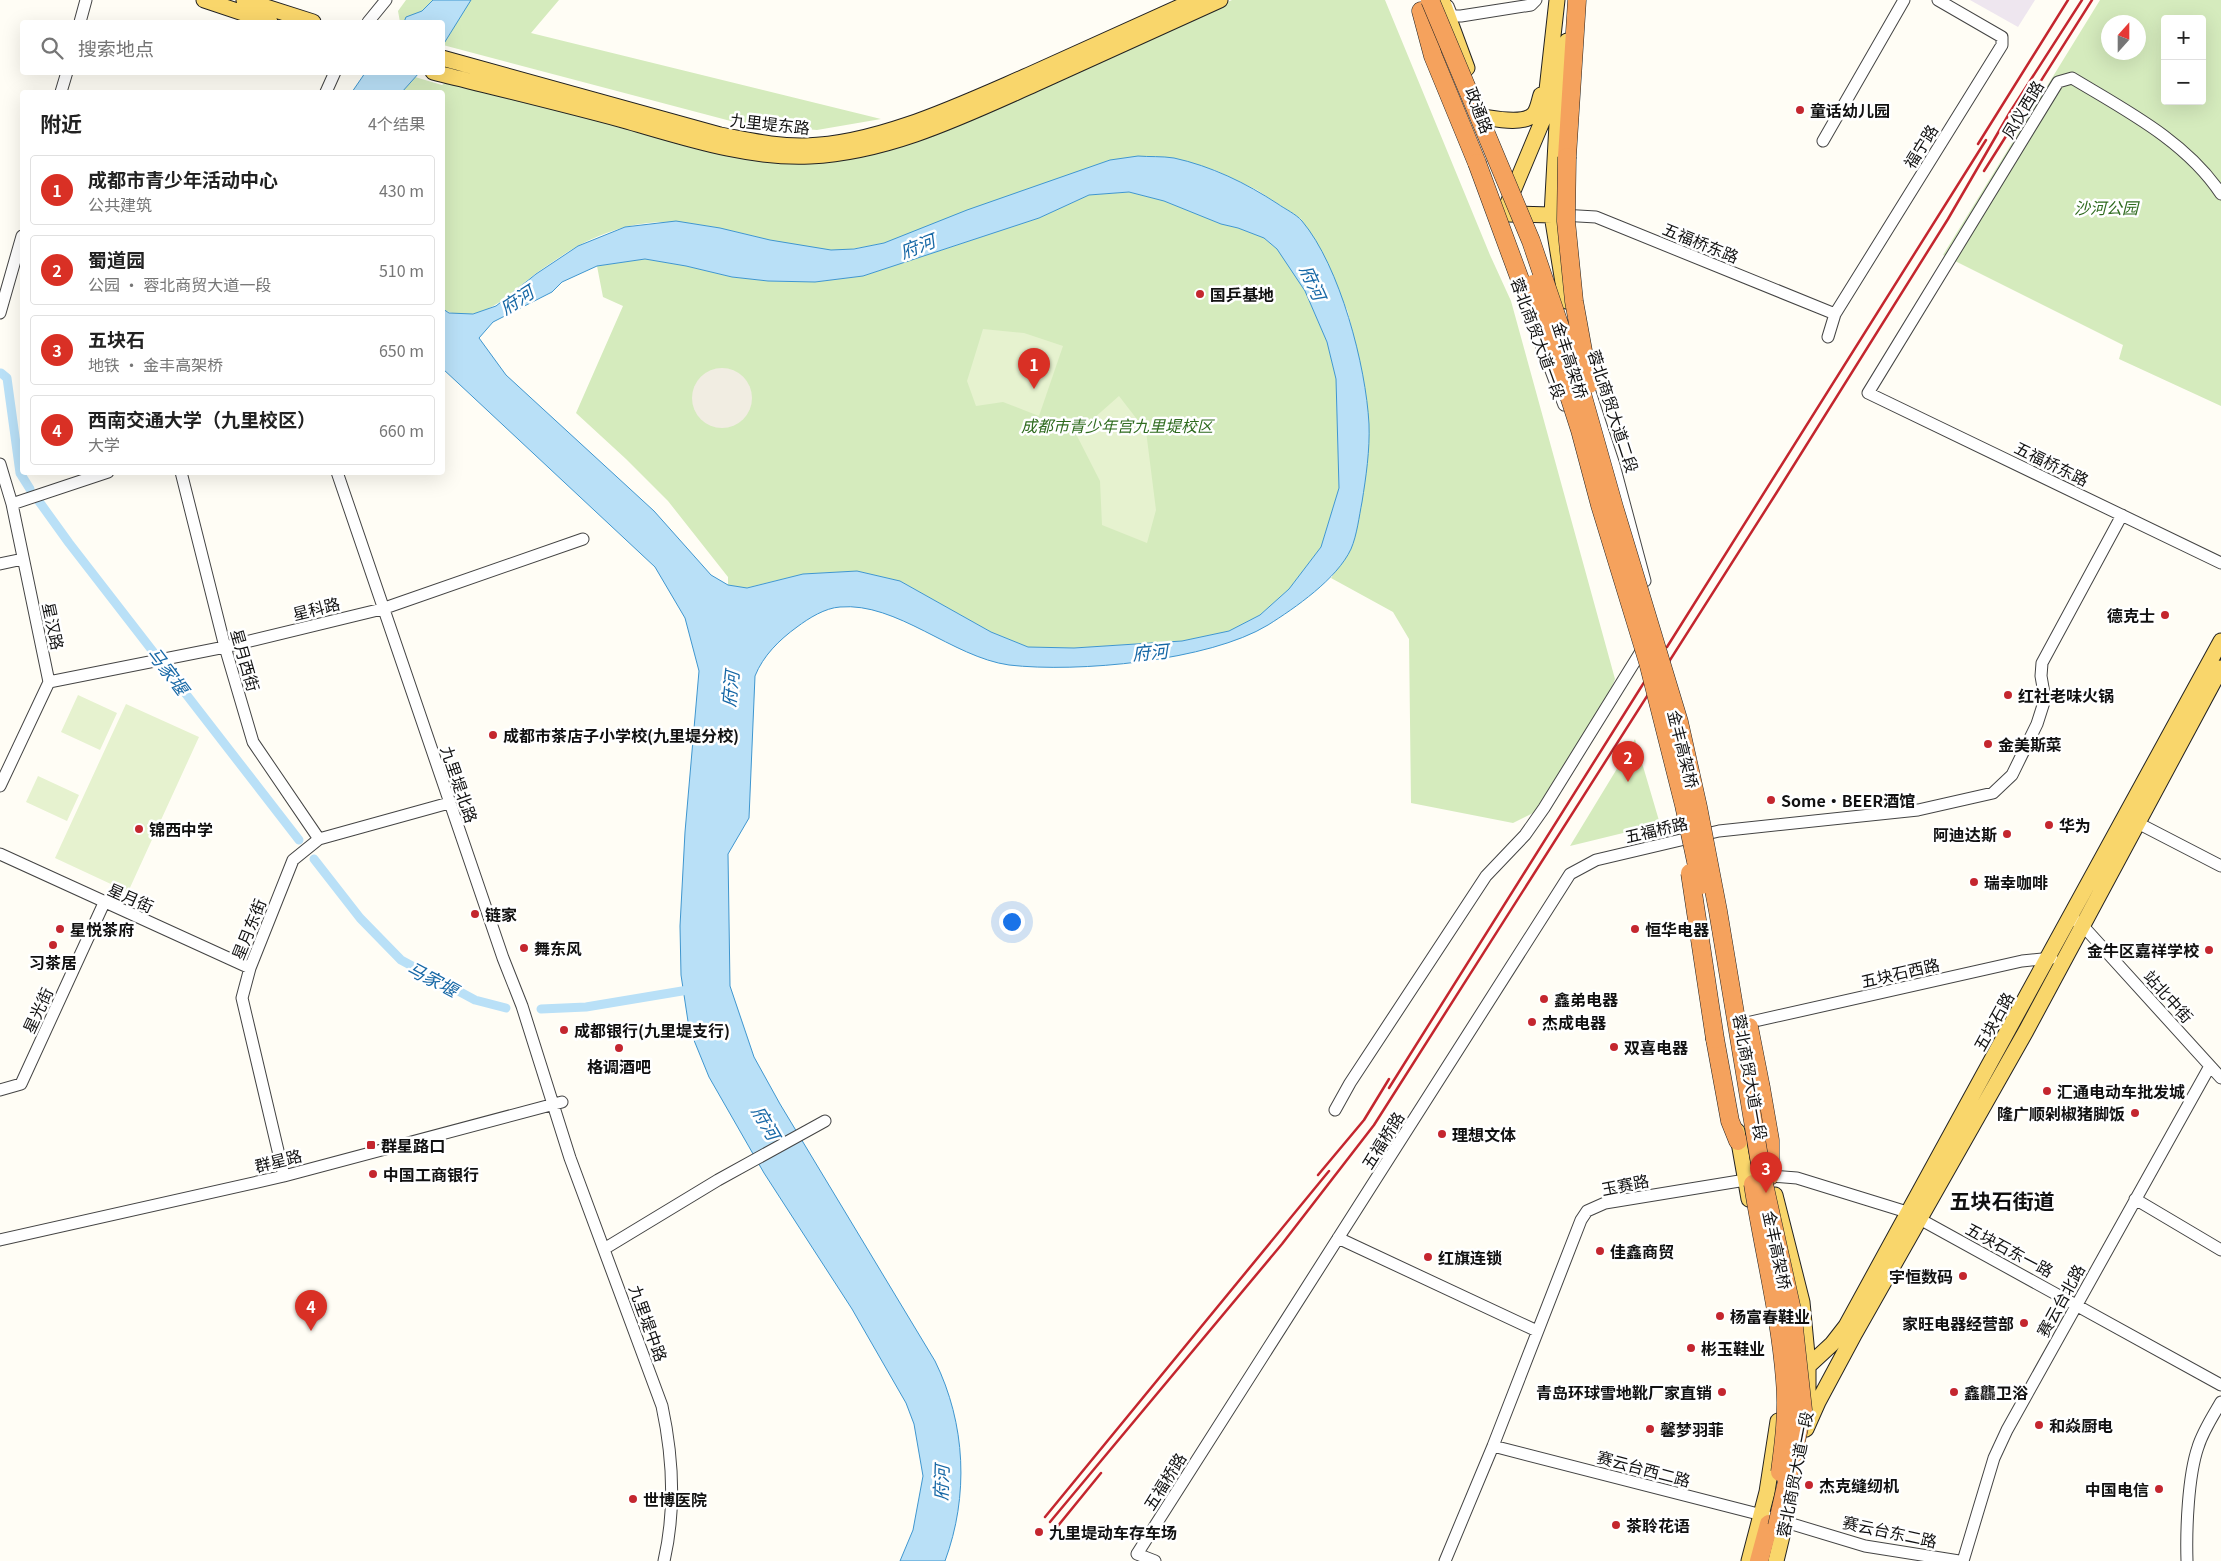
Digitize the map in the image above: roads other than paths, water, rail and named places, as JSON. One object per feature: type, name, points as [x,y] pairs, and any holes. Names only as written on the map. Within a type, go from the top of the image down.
[{"type":"highway","points":[[1576,0],[1567,157],[1566,221],[1574,301],[1614,507]]},
{"type":"highway","points":[[1422,3],[1432,56],[1477,163],[1526,294],[1615,586],[1643,664]]},
{"type":"highway","name":"金丰高架桥","points":[[1422,3],[1531,241],[1579,383],[1614,507],[1679,722],[1718,911],[1762,1175],[1792,1310],[1803,1410],[1774,1522]]},
{"type":"highway","name":"金丰高架桥","points":[[1422,3],[1501,193],[1533,284],[1580,430],[1643,664],[1661,715],[1702,891],[1786,1381],[1786,1416],[1774,1522]]},
{"type":"highway","points":[[1661,715],[1694,892],[1715,1039],[1730,1121],[1738,1142]]},
{"type":"highway","points":[[1679,722],[1691,739],[1707,795],[1770,1140],[1770,1176]]},
{"type":"highway","points":[[1768,1561],[1774,1522]]},
{"type":"highway","name":"蓉北商贸大道一段","points":[[1759,1561],[1774,1522]]},
{"type":"main road","points":[[204,0],[264,20]]},
{"type":"main road","points":[[244,0],[307,20]]},
{"type":"main road","name":"九里堤东路","points":[[445,59],[720,135],[766,143],[805,146],[873,136],[974,99],[1195,0]]},
{"type":"main road","points":[[445,75],[534,96],[711,144],[779,155],[809,156],[837,154],[870,148],[907,137],[966,114],[1220,0]]},
{"type":"main road","name":"政通路","points":[[1444,0],[1483,117],[1523,214]]},
{"type":"main road","points":[[1552,215],[1503,214],[1544,117],[1557,0]]},
{"type":"main road","points":[[1573,339],[1552,215],[1558,106],[1576,0]]},
{"type":"main road","name":"政通路","points":[[1422,3],[1503,214]]},
{"type":"main road","points":[[1483,117],[1504,121],[1530,117],[1536,112],[1549,67]]},
{"type":"main road","points":[[1657,624],[1665,659]]},
{"type":"main road","name":"五块石路","points":[[1806,1429],[1913,1216],[2047,958],[2221,641]]},
{"type":"main road","name":"五块石路","points":[[1780,1406],[1808,1365],[1832,1344],[1846,1326],[2026,1032],[2221,668]]},
{"type":"main road","name":"蓉北商贸大道一段","points":[[1670,681],[1713,832],[1742,1025],[1770,1176],[1802,1302],[1808,1365],[1806,1429],[1774,1522],[1749,1561]]},
{"type":"main road","name":"蓉北商贸大道一段","points":[[1690,838],[1724,1040],[1738,1142],[1782,1384],[1774,1522],[1776,1561]]},
{"type":"street","points":[[81,20],[86,0]]},
{"type":"street","points":[[370,20],[386,0]]},
{"type":"street","points":[[1444,0],[1452,16],[1531,5],[1536,0]]},
{"type":"street","points":[[1823,140],[1904,0]]},
{"type":"street","name":"福宁路","points":[[1828,337],[1835,314],[2002,45],[2002,37],[1938,0]]},
{"type":"street","points":[[62,90],[65,75]]},
{"type":"street","points":[[327,90],[334,75]]},
{"type":"street","name":"凤仪西路","points":[[1868,393],[2058,82],[2072,78],[2152,127],[2192,160],[2221,194]]},
{"type":"street","name":"蓉北商贸大道一段","points":[[1503,214],[1516,276],[1572,427],[1643,664]]},
{"type":"street","name":"蓉北商贸大道二段","points":[[1523,214],[1536,258],[1573,339],[1614,465],[1657,624]]},
{"type":"street","name":"五福桥东路","points":[[1552,215],[1596,217],[1835,314]]},
{"type":"street","points":[[0,313],[20,243]]},
{"type":"street","name":"五福桥东路","points":[[1868,393],[2221,562]]},
{"type":"street","name":"星汉路","points":[[0,464],[12,504],[49,682]]},
{"type":"street","points":[[12,504],[99,475]]},
{"type":"street","name":"星月西街","points":[[182,475],[225,647],[253,742],[319,839]]},
{"type":"street","name":"九里堤北路","points":[[338,475],[382,609],[503,958],[557,1103]]},
{"type":"street","name":"五福桥路","points":[[1154,1561],[1137,1554],[1570,874],[1596,860],[1713,832],[1918,810],[1993,793],[2012,776],[2033,733],[2045,699],[2041,676],[2042,663],[2122,515]]},
{"type":"street","name":"星科路","points":[[49,682],[225,647],[382,609],[583,539]]},
{"type":"street","points":[[0,564],[24,559]]},
{"type":"street","points":[[1335,1110],[1350,1083],[1486,876],[1526,835],[1643,664],[1657,624]]},
{"type":"street","points":[[0,786],[49,682]]},
{"type":"street","name":"蓉北商贸大道一段","points":[[1651,700],[1690,838]]},
{"type":"street","name":"星月东街","points":[[284,1176],[242,998],[250,968],[293,860],[319,839],[449,803]]},
{"type":"street","points":[[2124,816],[2221,866]]},
{"type":"street","name":"星月街","points":[[0,854],[250,968]]},
{"type":"street","name":"星光街","points":[[0,1090],[21,1084],[104,903]]},
{"type":"street","name":"站北中街","points":[[2070,917],[2083,926],[2221,1078]]},
{"type":"street","name":"五块石西路","points":[[1742,1025],[2022,962],[2066,956]]},
{"type":"street","name":"赛云台北路","points":[[1963,1561],[1994,1458],[2007,1430],[2210,1066]]},
{"type":"street","name":"群星路","points":[[0,1240],[284,1176],[557,1103]]},
{"type":"street","name":"九里堤中路","points":[[557,1103],[604,1250],[662,1406],[670,1440],[672,1469],[671,1521],[664,1561]]},
{"type":"street","points":[[604,1250],[738,1169],[822,1122]]},
{"type":"street","name":"五块石东一路","points":[[1770,1176],[1796,1178],[1913,1216],[2221,1385]]},
{"type":"street","name":"玉赛路","points":[[1445,1561],[1493,1446],[1580,1220],[1587,1211],[1605,1203],[1770,1176]]},
{"type":"street","points":[[2135,1199],[2221,1250]]},
{"type":"street","points":[[1338,1238],[1538,1331]]},
{"type":"street","points":[[2187,1561],[2186,1535],[2194,1463],[2198,1446],[2221,1402]]},
{"type":"street","name":"赛云台西二路","points":[[1493,1446],[1774,1522]]},
{"type":"street","name":"赛云台东二路","points":[[1774,1522],[1865,1546],[1959,1561]]},
{"type":"water","points":[[433,0],[471,0],[445,42],[445,20],[405,20],[406,17],[422,11]]},
{"type":"water","points":[[364,75],[417,75],[404,90],[353,90]]},
{"type":"water","name":"府河","points":[[1138,156],[1165,157],[1188,161],[1228,176],[1253,189],[1302,221],[1316,240],[1328,264],[1349,318],[1357,346],[1367,400],[1369,434],[1363,493],[1356,532],[1351,549],[1345,560],[1326,582],[1314,592],[1268,625],[1243,637],[1212,648],[1178,656],[1142,661],[1070,667],[1009,665],[967,652],[882,613],[861,608],[840,607],[817,614],[790,632],[767,655],[755,676],[749,818],[728,854],[730,986],[754,1057],[780,1104],[935,1361],[953,1410],[958,1435],[961,1460],[961,1486],[953,1536],[945,1561],[900,1561],[913,1530],[923,1476],[914,1424],[906,1403],[852,1309],[764,1173],[709,1077],[689,1028],[681,975],[680,926],[685,832],[699,671],[685,618],[655,567],[445,371],[445,310],[449,313],[473,314],[496,306],[536,274],[578,246],[625,227],[676,221],[831,250],[854,249],[884,243],[967,210],[1110,160]],"holes":[[[1129,192],[1164,201],[1221,224],[1264,238],[1277,249],[1305,291],[1327,342],[1336,379],[1339,488],[1321,547],[1289,589],[1260,615],[1229,631],[1182,641],[1074,648],[1028,647],[991,632],[900,581],[857,571],[803,574],[747,588],[728,585],[711,575],[654,511],[506,375],[479,338],[493,322],[552,292],[562,282],[597,266],[645,259],[732,277],[768,281],[815,282],[863,276],[1039,218],[1089,195]]]},
{"type":"waterway","name":"马家堰","points":[[1,373],[7,378],[20,473]]},
{"type":"waterway","name":"马家堰","points":[[21,475],[30,489]]},
{"type":"waterway","name":"马家堰","points":[[38,500],[69,543],[299,840]]},
{"type":"waterway","name":"马家堰","points":[[314,859],[360,918],[401,960],[475,1000],[506,1008]]},
{"type":"waterway","name":"马家堰","points":[[541,1009],[586,1007],[694,989]]},
{"type":"railway","points":[[1978,144],[2068,0]]},
{"type":"railway","points":[[1050,1522],[1282,1244],[1374,1125],[1777,492],[1948,219],[2010,112],[2082,0]]},
{"type":"railway","points":[[1984,171],[2092,0]]},
{"type":"railway","points":[[1667,647],[1986,140]]},
{"type":"railway","points":[[1389,1088],[1660,657]]},
{"type":"railway","points":[[1318,1175],[1364,1120],[1389,1079]]},
{"type":"railway","points":[[1045,1517],[1329,1171]]},
{"type":"railway","points":[[1057,1527],[1101,1473]]},
{"type":"place","name":"童话幼儿园","points":[[1800,110]]},
{"type":"place","name":"国乒基地","points":[[1200,294]]},
{"type":"place","name":"成都市青少年活动中心","points":[[1034,389]]},
{"type":"place","name":"德克士","points":[[2165,615]]},
{"type":"place","name":"红社老味火锅","points":[[2008,695]]},
{"type":"place","name":"成都市茶店子小学校(九里堤分校)","points":[[493,735]]},
{"type":"place","name":"金美斯菜","points":[[1988,744]]},
{"type":"place","name":"蜀道园","points":[[1628,782]]},
{"type":"place","name":"Some·BEER酒馆","points":[[1771,800]]},
{"type":"place","name":"华为","points":[[2049,825]]},
{"type":"place","name":"锦西中学","points":[[139,829]]},
{"type":"place","name":"阿迪达斯","points":[[2007,834]]},
{"type":"place","name":"瑞幸咖啡","points":[[1974,882]]},
{"type":"place","name":"链家","points":[[475,914]]},
{"type":"place","name":"星悦茶府","points":[[60,929]]},
{"type":"place","name":"恒华电器","points":[[1635,929]]},
{"type":"place","name":"习茶居","points":[[53,945]]},
{"type":"place","name":"舞东风","points":[[524,948]]},
{"type":"place","name":"金牛区嘉祥学校","points":[[2209,950]]},
{"type":"place","name":"鑫弟电器","points":[[1544,999]]},
{"type":"place","name":"杰成电器","points":[[1532,1022]]},
{"type":"place","name":"成都银行(九里堤支行)","points":[[564,1030]]},
{"type":"place","name":"双喜电器","points":[[1614,1047]]},
{"type":"place","name":"格调酒吧","points":[[619,1048]]},
{"type":"place","name":"汇通电动车批发城","points":[[2047,1091]]},
{"type":"place","name":"隆广顺剁椒猪脚饭","points":[[2135,1113]]},
{"type":"place","name":"理想文体","points":[[1442,1134]]},
{"type":"place","name":"群星路口","points":[[371,1145]]},
{"type":"place","name":"中国工商银行","points":[[373,1174]]},
{"type":"place","name":"五块石","points":[[1766,1193]]},
{"type":"place","name":"佳鑫商贸","points":[[1600,1251]]},
{"type":"place","name":"红旗连锁","points":[[1428,1257]]},
{"type":"place","name":"宇恒数码","points":[[1963,1276]]},
{"type":"place","name":"杨富春鞋业","points":[[1720,1316]]},
{"type":"place","name":"家旺电器经营部","points":[[2024,1323]]},
{"type":"place","name":"西南交通大学（九里校区）","points":[[311,1331]]},
{"type":"place","name":"彬玉鞋业","points":[[1691,1348]]},
{"type":"place","name":"青岛环球雪地靴厂家直销","points":[[1722,1392]]},
{"type":"place","name":"鑫龘卫浴","points":[[1954,1392]]},
{"type":"place","name":"和焱厨电","points":[[2039,1425]]},
{"type":"place","name":"馨梦羽菲","points":[[1650,1429]]},
{"type":"place","name":"杰克缝纫机","points":[[1809,1485]]},
{"type":"place","name":"中国电信","points":[[2159,1489]]},
{"type":"place","name":"世博医院","points":[[633,1499]]},
{"type":"place","name":"茶聆花语","points":[[1616,1525]]},
{"type":"place","name":"九里堤动车存车场","points":[[1039,1532]]},
{"type":"district","name":"五块石街道","points":[[2002,1200]]},
{"type":"park label","name":"沙河公园","points":[[2106,207]]},
{"type":"park label","name":"成都市青少年宫九里堤校区","points":[[1117,425]]}]
